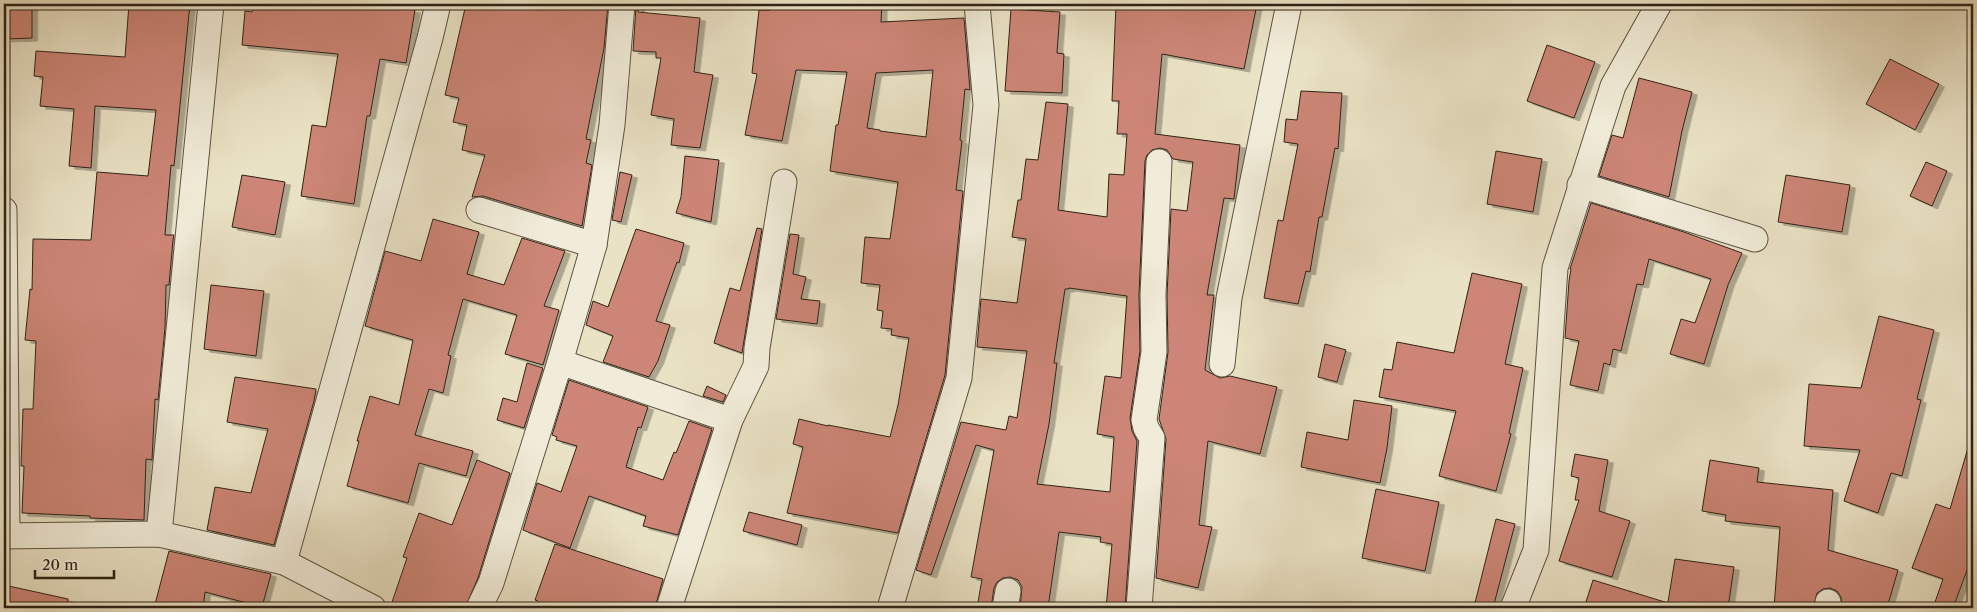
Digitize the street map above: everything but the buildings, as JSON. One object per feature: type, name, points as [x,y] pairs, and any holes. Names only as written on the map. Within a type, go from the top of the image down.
[{"type":"street","points":[[159,534],[211,4]]},
{"type":"street","points":[[284,562],[438,4]]},
{"type":"street","points":[[479,608],[491,583],[560,362],[594,245],[612,125],[622,4]]},
{"type":"street","points":[[890,608],[959,378],[986,105],[977,4]]},
{"type":"street","points":[[1222,364],[1228,298],[1289,4]]},
{"type":"street","points":[[1513,608],[1536,550],[1555,268],[1613,86],[1659,4]]},
{"type":"street","points":[[1138,608],[1152,438],[1144,420],[1154,352],[1154,286],[1159,162]]},
{"type":"street","points":[[669,608],[730,420],[756,366],[757,348],[784,182]]},
{"type":"street","points":[[1580,185],[1756,239]]},
{"type":"street","points":[[4,210],[5,535],[159,534],[284,562],[373,608]]},
{"type":"street","points":[[479,210],[594,245]]},
{"type":"street","points":[[560,362],[730,420]]}]
